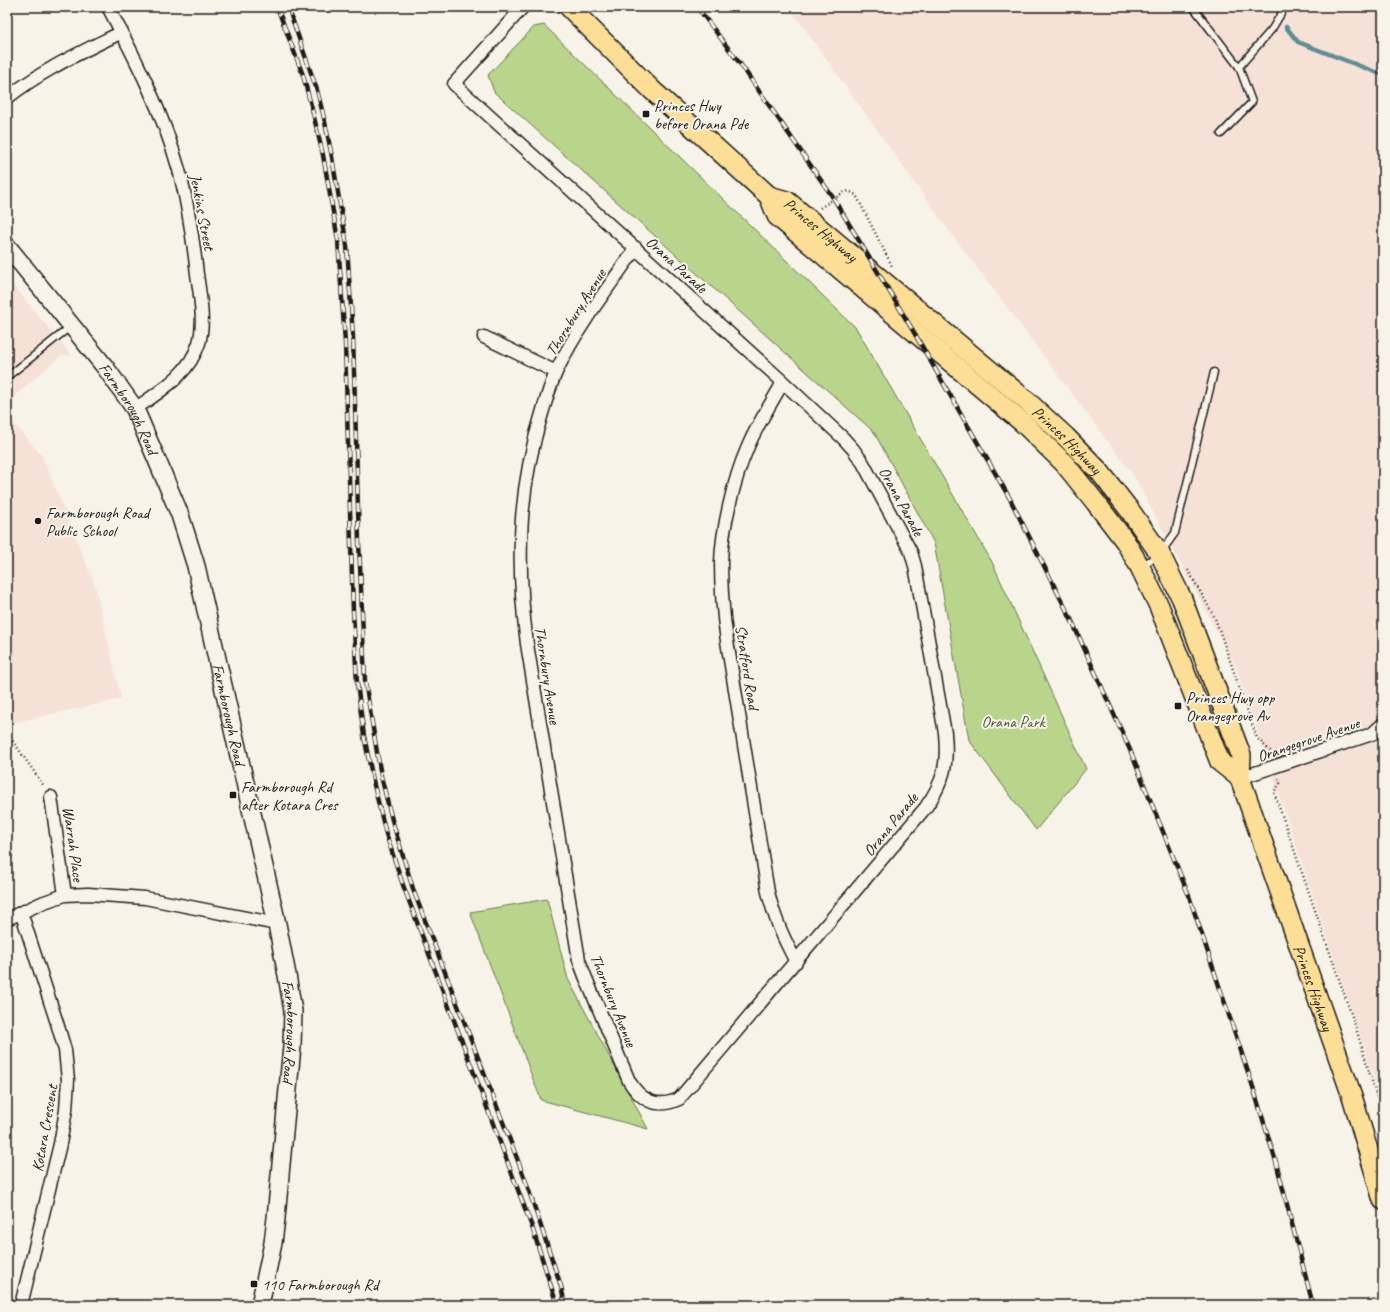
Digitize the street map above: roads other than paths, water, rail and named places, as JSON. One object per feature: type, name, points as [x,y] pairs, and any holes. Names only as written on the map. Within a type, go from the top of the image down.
[{"type":"main road","name":"Princes Highway","points":[[568,7],[652,90],[769,196],[777,216],[1017,418],[1064,463],[1125,541],[1140,567],[1158,606],[1220,762],[1240,778]]},
{"type":"main road","name":"Princes Highway","points":[[769,196],[787,201],[1028,402],[1066,437],[1100,472],[1131,512],[1160,554],[1182,599],[1242,755],[1240,778],[1352,1096],[1383,1200]]},
{"type":"street","name":"Jenkins Street","points":[[108,7],[143,74],[162,120],[179,170],[192,230],[200,297],[201,324],[199,343],[192,360],[182,374],[135,409]]},
{"type":"street","name":"Orana Parade","points":[[524,7],[454,84],[783,382],[853,449],[863,464],[911,552],[915,566],[944,725],[947,750],[946,766],[941,782],[926,807],[679,1099],[670,1103],[661,1104]]},
{"type":"street","points":[[7,98],[25,84],[62,62],[122,32]]},
{"type":"street","name":"Farmborough Road","points":[[7,246],[105,367],[135,409],[180,516],[196,566],[277,924],[293,1011],[292,1046],[276,1218],[272,1250],[260,1305]]},
{"type":"street","name":"Thornbury Avenue","points":[[636,248],[584,322],[556,372],[538,426],[530,462],[520,532],[520,570],[522,607],[527,644],[579,960],[632,1086],[642,1098],[650,1102],[661,1104]]},
{"type":"street","points":[[484,337],[556,372]]},
{"type":"street","name":"Stratford Road","points":[[783,382],[747,449],[735,486],[726,523],[721,560],[722,603],[726,641],[768,892],[778,928],[796,962]]},
{"type":"street","name":"Orangegrove Avenue","points":[[1240,778],[1372,734],[1383,724]]},
{"type":"street","name":"Warrah Place","points":[[51,796],[65,895]]},
{"type":"street","points":[[7,919],[44,902],[65,895],[94,894],[145,898],[277,924]]},
{"type":"street","name":"Kotara Crescent","points":[[20,912],[58,1023],[65,1050],[68,1080],[66,1110],[60,1144],[21,1305]]},
{"type":"lane","points":[[1193,7],[1239,67],[1252,102],[1221,134]]},
{"type":"lane","points":[[1239,67],[1272,29],[1285,7]]},
{"type":"lane","points":[[7,377],[72,326]]},
{"type":"lane","points":[[1140,567],[1160,554],[1174,533],[1214,372]]},
{"type":"waterway","points":[[1286,27],[1298,42],[1383,75]]},
{"type":"railway","points":[[277,7],[303,75],[312,109],[323,155],[338,240],[345,343],[353,611],[357,683],[364,736],[374,785],[386,834],[403,885],[532,1227],[557,1305]]},
{"type":"railway","points":[[288,7],[317,90],[325,122],[347,246],[353,337],[365,681],[381,776],[392,820],[414,892],[525,1179],[561,1286],[565,1305]]},
{"type":"railway","points":[[697,7],[741,65],[834,199],[912,329],[1009,497],[1071,619],[1130,750],[1189,896],[1253,1087],[1276,1162],[1313,1305]]},
{"type":"place","name":"Princes Hwy before Orana Pde","points":[[646,114]]},
{"type":"place","name":"Farmborough Road Public School","points":[[38,521]]},
{"type":"place","name":"Princes Hwy opp Orangegrove Av","points":[[1178,706]]},
{"type":"place","name":"Farmborough Rd after Kotara Cres","points":[[233,795]]},
{"type":"place","name":"110 Farmborough Rd","points":[[254,1284]]},
{"type":"park label","name":"Orana Park","points":[[1013,721]]}]
